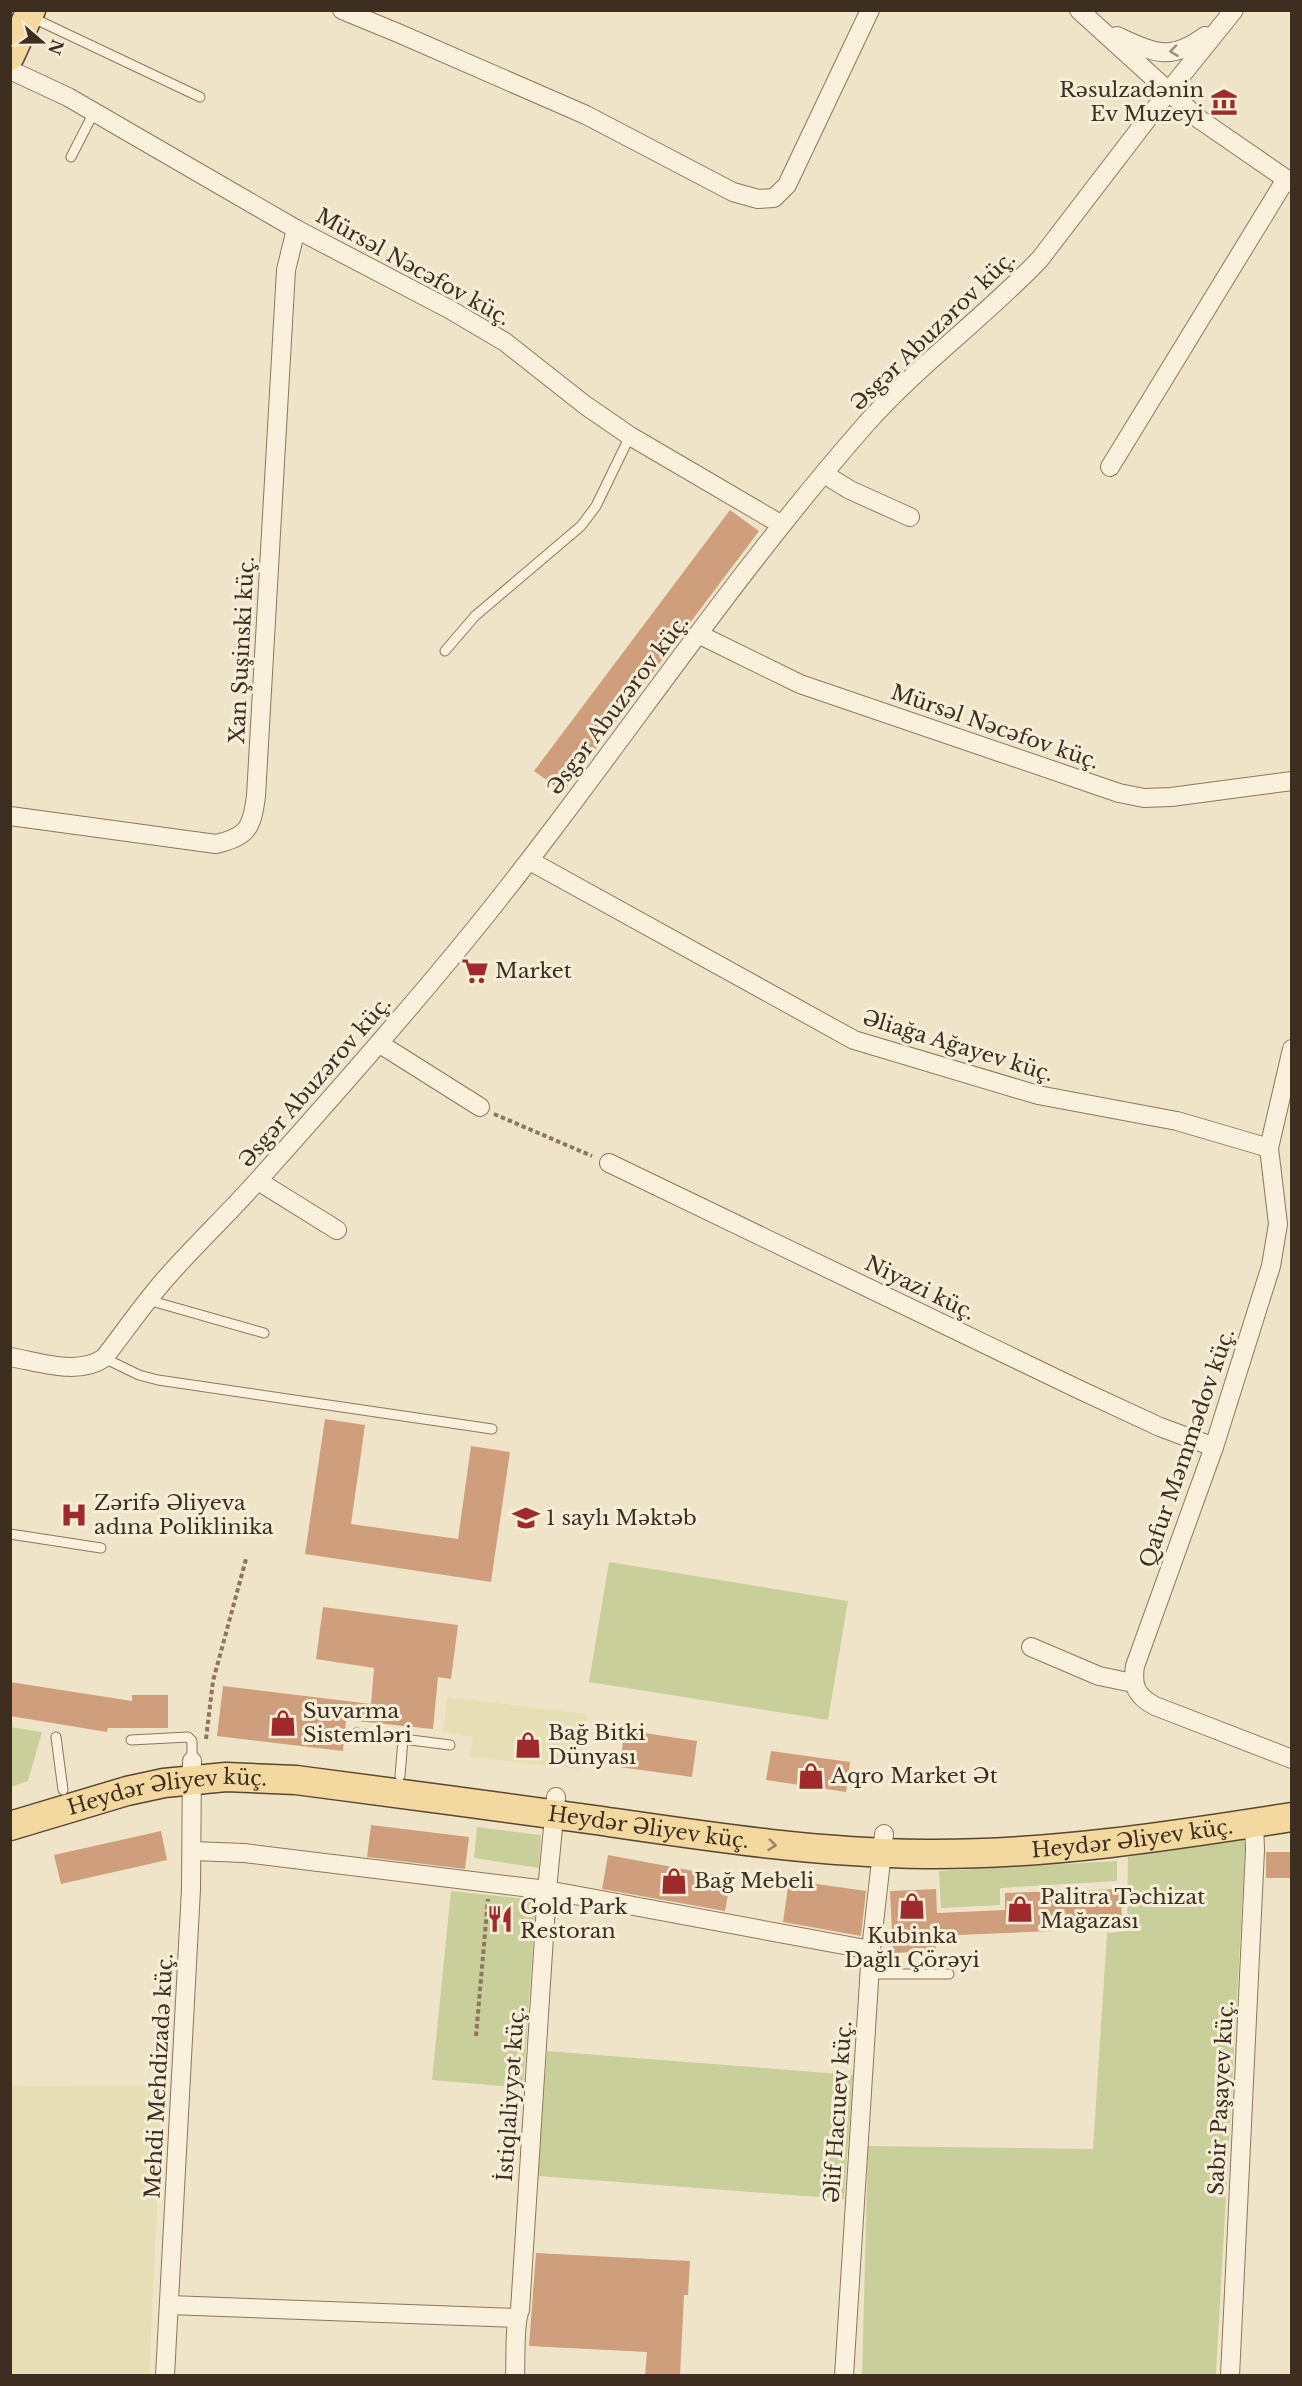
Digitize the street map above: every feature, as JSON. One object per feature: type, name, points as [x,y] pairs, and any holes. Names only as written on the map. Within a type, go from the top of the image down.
[{"type":"main road","points":[[10,56],[30,13]]},
{"type":"main road","name":"Heydər Əliyev küç.","points":[[10,1806],[133,1769],[268,1761],[400,1776],[555,1805]]},
{"type":"main road","name":"Heydər Əliyev küç.","points":[[10,1826],[127,1791],[196,1767],[226,1777],[296,1780],[765,1825],[884,1843],[927,1854],[1042,1849],[1128,1840],[1292,1817]]},
{"type":"main road","name":"Heydər Əliyev küç.","points":[[884,1843],[1113,1825],[1292,1798]]},
{"type":"street","points":[[342,10],[586,115],[733,192],[758,199],[774,198],[787,185],[870,10]]},
{"type":"street","points":[[1079,10],[1199,119],[1289,181],[1110,467]]},
{"type":"street","points":[[1101,29],[1145,49],[1174,53],[1190,48],[1229,17]]},
{"type":"street","name":"Əsgər Abuzərov küç.","points":[[104,1358],[166,1278],[258,1181],[380,1044],[530,861],[698,634],[824,474],[898,391],[1017,284],[1040,259],[1168,92],[1229,17]]},
{"type":"street","name":"Mürsəl Nəcəfov küç.","points":[[10,70],[40,82],[296,229],[449,309],[505,342],[585,405],[630,436],[782,525]]},
{"type":"street","name":"Xan Şuşinski küç.","points":[[10,816],[216,844],[235,840],[246,832],[253,817],[257,784],[286,270],[296,229]]},
{"type":"street","points":[[824,474],[850,490],[910,517]]},
{"type":"street","name":"Mürsəl Nəcəfov küç.","points":[[698,634],[800,684],[1119,793],[1144,798],[1171,797],[1292,781]]},
{"type":"street","name":"Əliağa Ağayev küç.","points":[[530,861],[854,1040],[1038,1095],[1177,1121],[1269,1148]]},
{"type":"street","points":[[380,1044],[480,1107]]},
{"type":"street","name":"Qafur Məmmədov küç.","points":[[1133,1683],[1135,1666],[1214,1447],[1271,1266],[1282,1200],[1269,1148],[1292,1049]]},
{"type":"street","name":"Niyazi küç.","points":[[609,1163],[1089,1394],[1160,1427],[1214,1447]]},
{"type":"street","points":[[258,1181],[337,1230]]},
{"type":"street","points":[[10,1357],[75,1367],[94,1365],[104,1358]]},
{"type":"street","points":[[1031,1647],[1099,1676],[1133,1683],[1143,1700],[1292,1759]]},
{"type":"street","name":"Mehdi Mehdizadə küç.","points":[[165,2376],[196,1767]]},
{"type":"street","name":"İstiqlaliyyət küç.","points":[[515,2376],[516,2318],[520,2310],[547,1890],[555,1805]]},
{"type":"street","name":"Sabir Paşayev küç.","points":[[1230,2376],[1255,1850],[1254,1823]]},
{"type":"street","name":"Əlif Hacıuev küç.","points":[[844,2376],[869,1974],[884,1843]]},
{"type":"street","points":[[192,1851],[244,1853],[547,1890],[871,1950]]},
{"type":"street","points":[[169,2305],[516,2318]]},
{"type":"lane","points":[[30,13],[200,97]]},
{"type":"lane","points":[[72,157],[94,112]]},
{"type":"lane","points":[[445,651],[475,616],[581,526],[596,506],[630,436]]},
{"type":"lane","points":[[148,1300],[264,1333]]},
{"type":"lane","points":[[104,1358],[139,1375],[159,1380],[492,1429]]},
{"type":"lane","points":[[10,1534],[101,1548]]},
{"type":"lane","points":[[356,1733],[450,1745]]},
{"type":"lane","points":[[56,1737],[63,1790]]},
{"type":"lane","points":[[131,1740],[188,1737],[192,1741],[196,1767]]},
{"type":"lane","points":[[400,1776],[403,1739]]},
{"type":"lane","points":[[869,1974],[949,1974]]},
{"type":"path","points":[[480,1107],[609,1163]]},
{"type":"path","points":[[196,1767],[213,1680],[246,1559]]},
{"type":"path","points":[[476,2036],[489,1883]]},
{"type":"shaded area","points":[[447,1697],[587,1714],[580,1769],[470,1757],[473,1737],[443,1732]]},
{"type":"shaded area","points":[[163,2085],[149,2375],[11,2375],[11,2086]]},
{"type":"green space","points":[[609,1562],[848,1601],[828,1720],[589,1682]]},
{"type":"green space","points":[[10,1727],[42,1732],[28,1781],[11,1787]]},
{"type":"green space","points":[[477,1827],[541,1835],[539,1868],[474,1858]]},
{"type":"green space","points":[[1246,1834],[1216,2375],[862,2376],[868,2146],[1093,2149],[1107,1933],[1127,1931],[1128,1857]]},
{"type":"green space","points":[[1117,1861],[1117,1881],[1000,1888],[1000,1905],[941,1908],[939,1871]]},
{"type":"green space","points":[[451,1891],[536,1900],[523,2088],[432,2080]]},
{"type":"green space","points":[[547,2051],[853,2075],[844,2199],[538,2176]]},
{"type":"building","points":[[730,510],[759,531],[563,792],[534,771]]},
{"type":"building","points":[[325,1419],[365,1425],[351,1524],[458,1539],[471,1446],[510,1452],[491,1582],[305,1554]]},
{"type":"building","points":[[323,1607],[458,1625],[451,1679],[438,1677],[433,1729],[346,1720],[343,1751],[217,1736],[223,1686],[371,1704],[374,1668],[316,1659]]},
{"type":"building","points":[[10,1682],[132,1701],[132,1695],[168,1695],[168,1728],[108,1728],[107,1732],[10,1716]]},
{"type":"building","points":[[625,1730],[697,1741],[692,1777],[619,1767]]},
{"type":"building","points":[[771,1751],[850,1762],[846,1792],[766,1780]]},
{"type":"building","points":[[371,1825],[469,1837],[465,1869],[367,1857]]},
{"type":"building","points":[[161,1831],[167,1860],[61,1884],[54,1855]]},
{"type":"building","points":[[1266,1852],[1292,1852],[1292,1878],[1266,1878]]},
{"type":"building","points":[[608,1855],[731,1878],[725,1911],[602,1889]]},
{"type":"building","points":[[789,1880],[866,1891],[861,1936],[783,1922]]},
{"type":"building","points":[[936,1889],[937,1913],[1005,1910],[1005,1893],[1121,1889],[1122,1928],[935,1936],[936,1951],[893,1953],[890,1891]]},
{"type":"building","points":[[536,2253],[690,2261],[688,2295],[684,2295],[680,2376],[645,2376],[647,2352],[529,2346]]},
{"type":"place","name":"Rəsulzadənin Ev Muzeyi","points":[[1224,102]]},
{"type":"place","name":"Market","points":[[475,971]]},
{"type":"place","name":"Zərifə Əliyeva adına Poliklinika","points":[[74,1515]]},
{"type":"place","name":"1 saylı Məktəb","points":[[526,1518]]},
{"type":"place","name":"Suvarma Sistemləri","points":[[283,1723]]},
{"type":"place","name":"Bağ Bitki Dünyası","points":[[528,1745]]},
{"type":"place","name":"Aqro Market Ət","points":[[811,1776]]},
{"type":"place","name":"Bağ Mebeli","points":[[674,1881]]},
{"type":"place","name":"Kubinka Dağlı Çörəyi","points":[[912,1906]]},
{"type":"place","name":"Palitra Təchizat Mağazası","points":[[1020,1909]]},
{"type":"place","name":"Gold Park Restoran","points":[[500,1919]]}]
